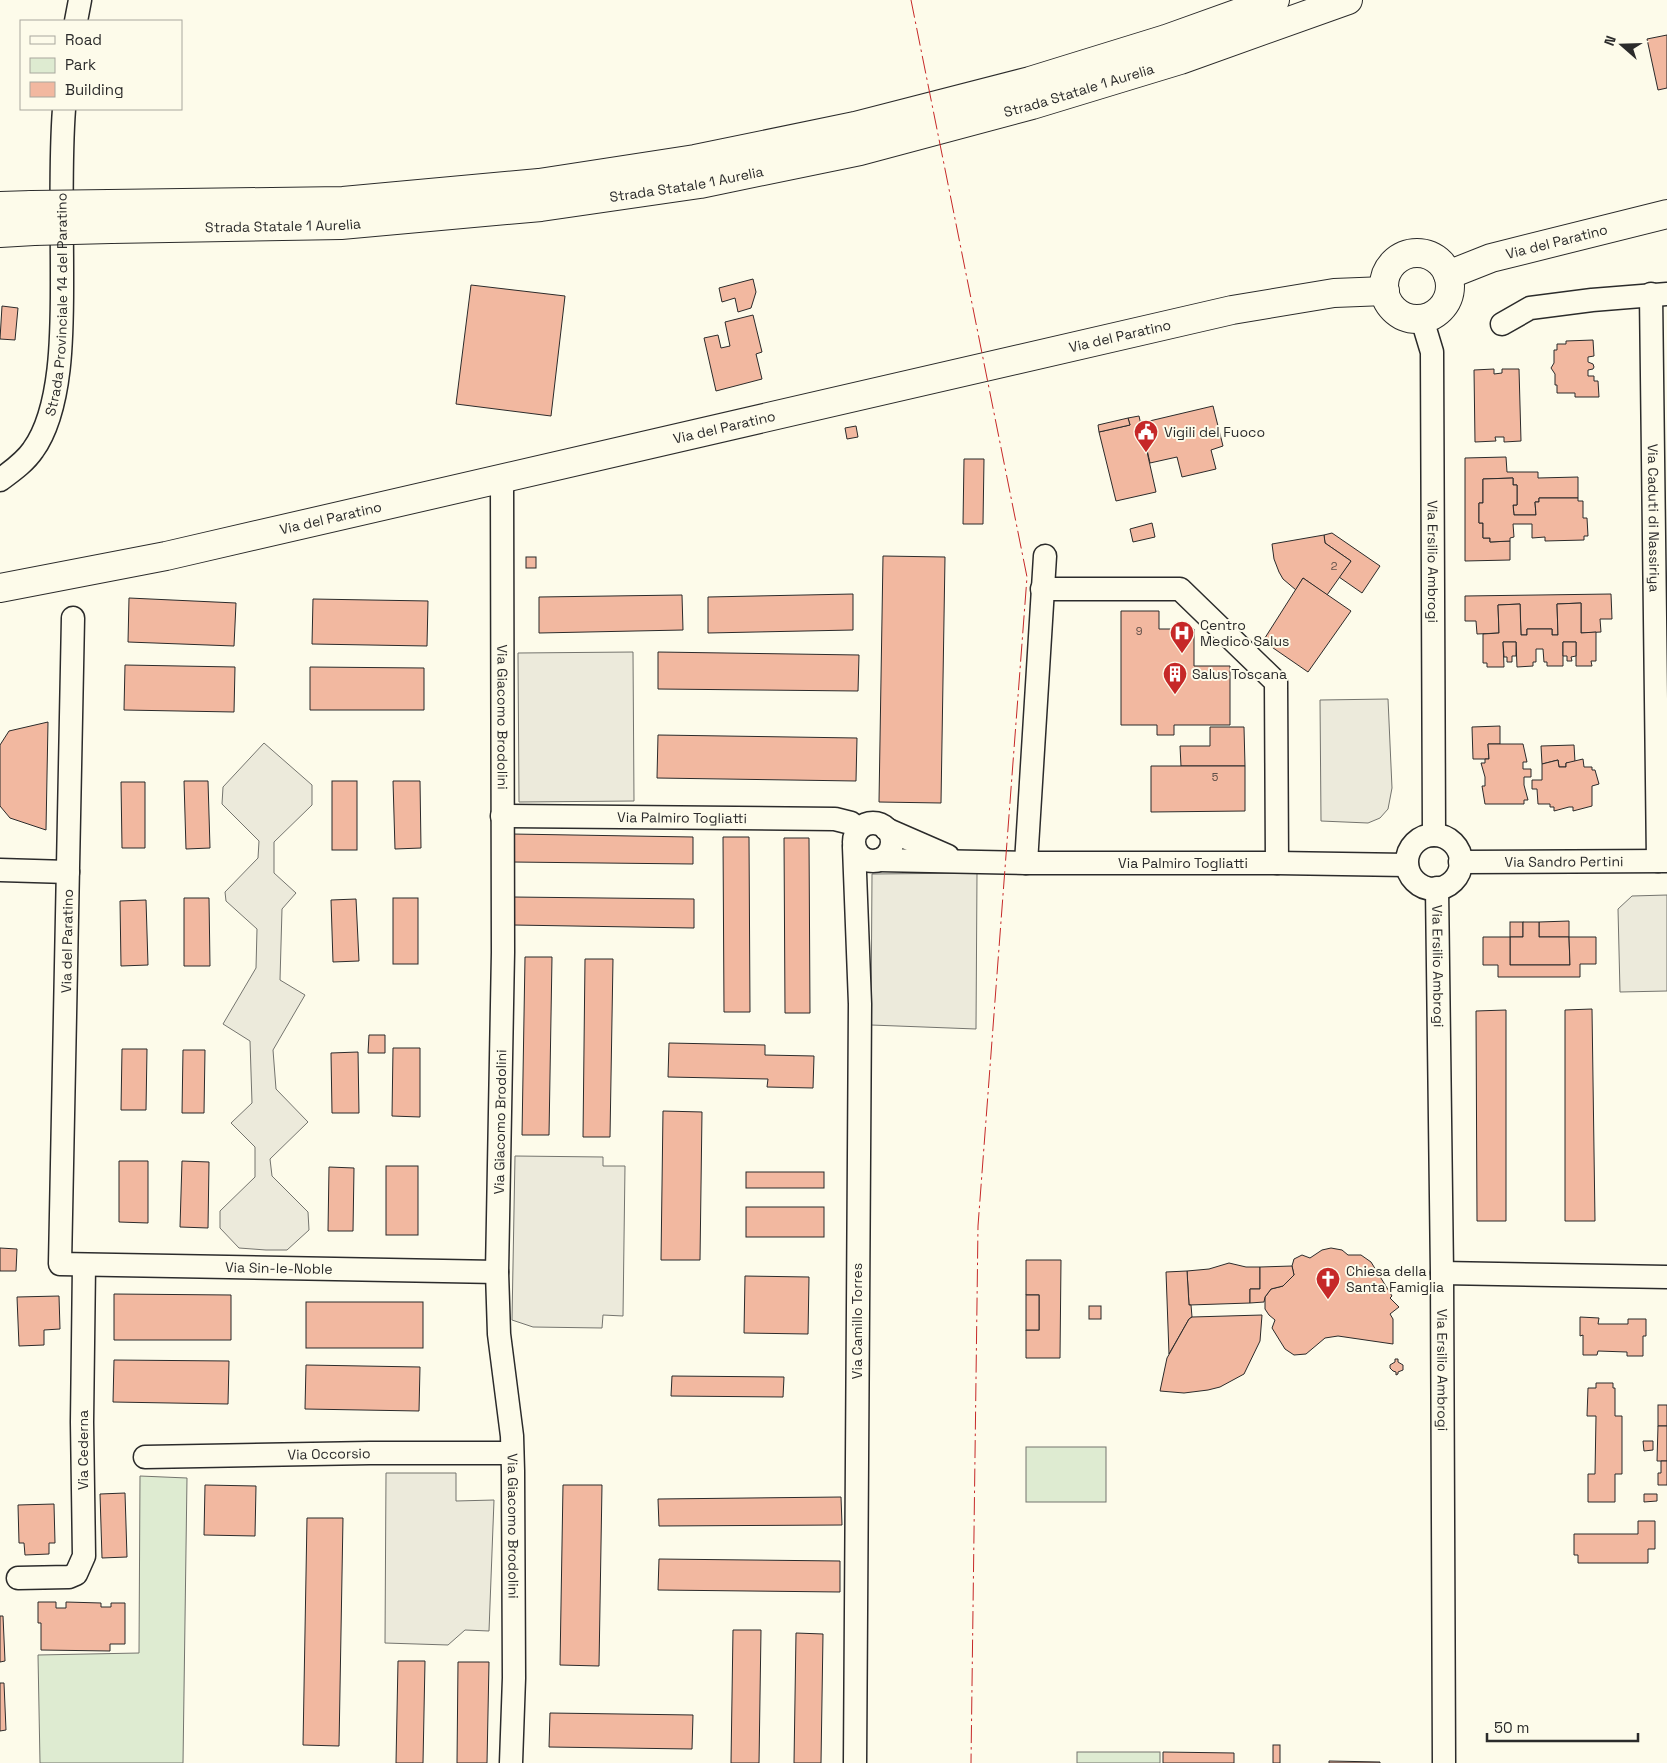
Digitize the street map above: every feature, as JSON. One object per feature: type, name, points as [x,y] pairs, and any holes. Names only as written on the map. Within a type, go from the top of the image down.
[{"type":"main road","name":"Strada Statale 1 Aurelia","points":[[0,233],[34,231],[110,217],[343,201],[539,183],[695,159],[855,126],[1030,81],[1166,39],[1275,0]]},
{"type":"main road","name":"Strada Statale 1 Aurelia","points":[[0,206],[32,205],[110,217],[341,225],[541,207],[700,184],[860,151],[1032,105],[1180,60],[1348,0]]},
{"type":"main road","name":"Via del Paratino","points":[[1448,275],[1491,258],[1667,214]]},
{"type":"main road","points":[[1417,254],[1433,257],[1445,268],[1448,275],[1450,290],[1445,303],[1436,314],[1422,319],[1405,317],[1398,313],[1392,307],[1385,291],[1385,283],[1390,268],[1395,262],[1409,255],[1417,254]]},
{"type":"main road","name":"Via del Paratino","points":[[66,575],[166,556],[1232,310],[1334,293],[1385,291]]},
{"type":"main road","points":[[0,588],[66,575]]},
{"type":"main road","points":[[0,603],[66,575]]},
{"type":"street","points":[[76,20],[80,0]]},
{"type":"street","name":"Strada Provinciale 14 del Paratino","points":[[0,480],[17,467],[33,450],[44,431],[52,408],[62,344],[64,110]]},
{"type":"street","points":[[1502,324],[1530,308],[1659,294]]},
{"type":"street","name":"Via Caduti di Nassiriya","points":[[1659,294],[1663,861]]},
{"type":"street","name":"Via Ersilio Ambrogi","points":[[1422,319],[1432,352],[1434,835]]},
{"type":"street","name":"Via Giacomo Brodolini","points":[[502,479],[503,952],[497,1272],[499,1334],[512,1436],[514,1678],[511,1763]]},
{"type":"street","points":[[1026,863],[1044,556]]},
{"type":"street","points":[[1042,589],[1180,589],[1276,682],[1278,863]]},
{"type":"street","name":"Via del Paratino","points":[[60,1264],[73,618]]},
{"type":"street","name":"Via Palmiro Togliatti","points":[[502,816],[835,819],[851,823],[866,849]]},
{"type":"street","name":"Via Palmiro Togliatti","points":[[866,849],[863,825],[875,823],[958,861]]},
{"type":"street","name":"Via Camillo Torres","points":[[855,1763],[860,1014],[856,878],[866,849],[885,857],[892,840],[886,829]]},
{"type":"street","points":[[1407,865],[1407,856],[1417,840],[1425,836],[1434,835],[1443,836],[1450,840],[1460,854],[1460,862]]},
{"type":"street","name":"Via Palmiro Togliatti","points":[[866,849],[958,861],[1407,865]]},
{"type":"street","name":"Via Sandro Pertini","points":[[1460,862],[1663,861]]},
{"type":"street","name":"Via Ersilio Ambrogi","points":[[1407,865],[1409,873],[1420,885],[1436,888],[1444,886],[1456,877],[1460,862]]},
{"type":"street","points":[[0,870],[68,872]]},
{"type":"street","name":"Via Ersilio Ambrogi","points":[[1436,888],[1442,1273],[1444,1763]]},
{"type":"street","name":"Via Sin-le-Noble","points":[[60,1264],[497,1272]]},
{"type":"street","name":"Via Cederna","points":[[18,1578],[69,1577],[76,1574],[84,1556],[82,1422],[84,1265]]},
{"type":"street","points":[[1442,1273],[1667,1277]]},
{"type":"street","name":"Via Occorsio","points":[[145,1457],[370,1453],[512,1453]]},
{"type":"green space","points":[[1026,1447],[1106,1447],[1106,1502],[1026,1502]]},
{"type":"green space","points":[[140,1476],[187,1478],[183,1763],[40,1763],[38,1655],[139,1653]]},
{"type":"green space","points":[[1077,1752],[1160,1752],[1160,1763],[1077,1763]]},
{"type":"shaded area","points":[[633,652],[634,801],[519,802],[518,653]]},
{"type":"shaded area","points":[[1388,699],[1392,788],[1388,809],[1380,818],[1368,823],[1321,821],[1320,700]]},
{"type":"shaded area","points":[[264,743],[312,785],[312,805],[274,842],[274,873],[296,893],[282,909],[280,980],[305,995],[273,1050],[276,1089],[308,1122],[270,1159],[272,1176],[308,1212],[309,1230],[287,1250],[239,1248],[220,1228],[220,1211],[255,1177],[255,1147],[231,1123],[252,1103],[250,1041],[223,1024],[256,968],[257,929],[226,901],[225,892],[258,858],[259,841],[222,804],[223,787]]},
{"type":"shaded area","points":[[977,873],[976,1029],[871,1025],[872,874]]},
{"type":"shaded area","points":[[1667,895],[1667,991],[1620,992],[1618,909],[1632,896]]},
{"type":"shaded area","points":[[515,1156],[603,1157],[603,1166],[625,1166],[623,1316],[603,1315],[602,1328],[533,1327],[512,1320]]},
{"type":"shaded area","points":[[386,1473],[456,1473],[456,1501],[494,1500],[489,1631],[465,1630],[448,1645],[385,1643]]},
{"type":"building","points":[[1667,35],[1667,88],[1658,90],[1647,39]]},
{"type":"building","points":[[753,279],[756,292],[751,308],[738,312],[735,298],[722,302],[719,288]]},
{"type":"building","points":[[471,285],[565,296],[551,416],[456,404]]},
{"type":"building","points":[[2,306],[18,308],[15,340],[0,339]]},
{"type":"building","points":[[753,315],[762,352],[756,354],[762,379],[716,391],[704,338],[718,335],[721,348],[730,346],[725,322]]},
{"type":"building","points":[[1593,340],[1594,356],[1588,357],[1588,362],[1593,364],[1594,367],[1588,370],[1588,376],[1594,376],[1594,381],[1598,381],[1599,397],[1575,397],[1575,393],[1557,393],[1555,374],[1551,368],[1554,363],[1554,350],[1557,350],[1557,344],[1566,344],[1566,341]]},
{"type":"building","points":[[1494,369],[1494,374],[1502,373],[1502,369],[1519,369],[1521,441],[1504,442],[1504,437],[1495,437],[1496,441],[1475,442],[1474,370]]},
{"type":"building","points":[[1213,406],[1223,446],[1211,450],[1216,469],[1182,477],[1177,457],[1150,463],[1141,423]]},
{"type":"building","points":[[1139,416],[1156,492],[1116,501],[1099,432],[1130,425],[1128,418]]},
{"type":"building","points":[[1128,418],[1130,425],[1099,432],[1098,425]]},
{"type":"building","points":[[856,426],[858,437],[847,439],[845,428]]},
{"type":"building","points":[[1506,457],[1507,472],[1538,472],[1538,478],[1578,477],[1578,498],[1539,498],[1539,502],[1535,502],[1536,515],[1514,515],[1513,505],[1517,505],[1517,485],[1513,485],[1513,478],[1483,479],[1483,503],[1479,503],[1479,523],[1483,523],[1483,538],[1490,538],[1490,542],[1510,541],[1510,560],[1465,561],[1465,458]]},
{"type":"building","points":[[964,459],[984,459],[983,524],[963,524]]},
{"type":"building","points":[[1513,478],[1513,485],[1517,485],[1517,505],[1513,505],[1514,515],[1536,515],[1535,502],[1539,502],[1539,498],[1578,498],[1578,501],[1583,501],[1583,518],[1587,518],[1588,536],[1584,536],[1584,540],[1545,541],[1545,537],[1532,538],[1532,524],[1513,524],[1514,537],[1510,538],[1510,541],[1490,542],[1490,538],[1483,538],[1483,523],[1479,523],[1479,503],[1483,503],[1483,479]]},
{"type":"building","points":[[1152,523],[1155,537],[1133,542],[1130,529]]},
{"type":"building","points":[[1332,533],[1380,566],[1362,593],[1339,577],[1351,561],[1325,543],[1324,535]]},
{"type":"building","points":[[1324,535],[1325,543],[1351,561],[1327,595],[1303,578],[1296,590],[1283,579],[1279,572],[1274,559],[1272,544]]},
{"type":"building","points":[[883,556],[945,557],[941,803],[879,802]]},
{"type":"building","points":[[526,557],[536,557],[536,568],[526,568]]},
{"type":"building","points":[[1303,578],[1351,611],[1308,672],[1263,641]]},
{"type":"building","points":[[853,594],[853,630],[708,633],[708,597]]},
{"type":"building","points":[[1611,594],[1612,619],[1600,619],[1601,632],[1581,633],[1581,603],[1557,604],[1558,635],[1552,635],[1552,629],[1527,629],[1527,635],[1521,635],[1520,604],[1498,605],[1499,633],[1477,634],[1476,621],[1465,621],[1465,596]]},
{"type":"building","points":[[682,595],[683,630],[539,633],[539,597]]},
{"type":"building","points":[[129,598],[236,603],[234,646],[128,642]]},
{"type":"building","points":[[313,599],[428,601],[427,646],[312,644]]},
{"type":"building","points":[[1581,603],[1581,633],[1596,632],[1596,661],[1591,661],[1592,666],[1576,666],[1576,642],[1563,642],[1563,666],[1547,666],[1547,662],[1544,662],[1543,649],[1536,649],[1536,662],[1533,662],[1533,666],[1517,667],[1516,642],[1503,642],[1504,667],[1487,667],[1487,663],[1483,663],[1483,634],[1499,633],[1498,605],[1520,604],[1521,635],[1527,635],[1527,629],[1552,629],[1552,635],[1558,635],[1557,604]]},
{"type":"building","name":"Salus Toscana","points":[[1121,611],[1159,611],[1159,629],[1194,629],[1194,666],[1230,666],[1230,725],[1174,725],[1174,735],[1157,735],[1157,725],[1121,725]]},
{"type":"building","points":[[1503,642],[1516,642],[1516,656],[1512,656],[1512,662],[1507,662],[1507,657],[1504,657]]},
{"type":"building","points":[[1563,642],[1576,642],[1576,656],[1571,657],[1572,661],[1567,661],[1567,656],[1563,656]]},
{"type":"building","points":[[658,652],[859,655],[858,691],[658,689]]},
{"type":"building","points":[[125,665],[235,667],[234,712],[124,710]]},
{"type":"building","points":[[310,667],[424,668],[424,710],[310,710]]},
{"type":"building","points":[[48,722],[46,830],[10,818],[0,806],[0,745],[9,731]]},
{"type":"building","points":[[1500,726],[1500,744],[1488,744],[1489,759],[1473,759],[1472,727]]},
{"type":"building","points":[[1210,727],[1244,727],[1245,766],[1181,766],[1180,746],[1210,746]]},
{"type":"building","points":[[658,735],[857,738],[856,781],[657,778]]},
{"type":"building","points":[[1488,744],[1523,744],[1527,762],[1523,762],[1523,769],[1531,769],[1531,777],[1524,777],[1528,800],[1524,800],[1524,804],[1485,804],[1482,786],[1485,786],[1485,777],[1481,763],[1485,763],[1485,759],[1489,759]]},
{"type":"building","points":[[1574,745],[1575,762],[1566,763],[1566,767],[1559,767],[1558,760],[1542,764],[1541,746]]},
{"type":"building","points":[[1583,759],[1584,767],[1592,767],[1592,770],[1595,770],[1599,784],[1592,786],[1592,806],[1573,811],[1573,807],[1569,807],[1554,811],[1554,807],[1550,807],[1550,804],[1538,804],[1537,789],[1532,789],[1532,780],[1542,780],[1542,764],[1558,760],[1559,767],[1566,767],[1566,763]]},
{"type":"building","points":[[1151,766],[1245,766],[1245,811],[1151,812]]},
{"type":"building","points":[[184,781],[208,781],[210,848],[186,849]]},
{"type":"building","points":[[332,781],[357,781],[357,850],[332,850]]},
{"type":"building","points":[[393,781],[420,781],[421,848],[395,849]]},
{"type":"building","points":[[121,782],[145,782],[145,848],[122,848]]},
{"type":"building","points":[[512,834],[693,837],[693,864],[512,862]]},
{"type":"building","points":[[723,837],[749,837],[750,1012],[724,1012]]},
{"type":"building","points":[[784,838],[809,838],[810,1013],[785,1013]]},
{"type":"building","points":[[513,897],[694,899],[694,928],[513,925]]},
{"type":"building","points":[[184,898],[209,898],[210,966],[184,966]]},
{"type":"building","points":[[393,898],[418,898],[418,964],[393,964]]},
{"type":"building","points":[[356,899],[359,961],[333,962],[331,900]]},
{"type":"building","points":[[146,900],[148,965],[121,966],[120,901]]},
{"type":"building","points":[[1569,921],[1569,937],[1539,937],[1539,922]]},
{"type":"building","points":[[1510,922],[1523,922],[1523,937],[1510,937]]},
{"type":"building","points":[[1523,922],[1539,922],[1539,937],[1569,937],[1570,965],[1510,965],[1510,937],[1523,937]]},
{"type":"building","points":[[1483,937],[1510,937],[1510,965],[1570,965],[1569,937],[1596,937],[1596,964],[1580,964],[1580,977],[1498,977],[1498,965],[1483,965]]},
{"type":"building","points":[[525,957],[552,957],[549,1135],[522,1135]]},
{"type":"building","points":[[585,959],[613,959],[610,1137],[583,1137]]},
{"type":"building","points":[[1592,1009],[1595,1221],[1565,1221],[1565,1010]]},
{"type":"building","points":[[1506,1010],[1506,1221],[1477,1221],[1476,1011]]},
{"type":"building","points":[[369,1035],[385,1035],[385,1053],[368,1053]]},
{"type":"building","points":[[669,1043],[765,1045],[765,1055],[814,1056],[813,1088],[767,1087],[768,1079],[668,1077]]},
{"type":"building","points":[[393,1048],[420,1048],[420,1117],[392,1116]]},
{"type":"building","points":[[122,1049],[147,1049],[146,1110],[121,1110]]},
{"type":"building","points":[[183,1050],[205,1050],[204,1113],[182,1113]]},
{"type":"building","points":[[358,1052],[359,1113],[332,1113],[331,1053]]},
{"type":"building","points":[[663,1111],[702,1112],[700,1260],[661,1260]]},
{"type":"building","points":[[119,1161],[148,1161],[148,1223],[119,1222]]},
{"type":"building","points":[[182,1161],[209,1162],[208,1228],[180,1227]]},
{"type":"building","points":[[386,1166],[418,1166],[418,1235],[386,1235]]},
{"type":"building","points":[[329,1167],[354,1168],[353,1231],[328,1231]]},
{"type":"building","points":[[746,1172],[824,1172],[824,1188],[746,1188]]},
{"type":"building","points":[[746,1207],[824,1207],[824,1237],[746,1237]]},
{"type":"building","points":[[0,1248],[17,1249],[16,1271],[0,1271]]},
{"type":"building","name":"Chiesa della Santa Famiglia","points":[[1331,1248],[1342,1250],[1348,1255],[1361,1255],[1371,1262],[1392,1296],[1390,1298],[1399,1307],[1390,1314],[1393,1319],[1393,1344],[1338,1336],[1325,1338],[1306,1354],[1294,1355],[1285,1349],[1272,1328],[1275,1320],[1265,1309],[1265,1297],[1271,1289],[1283,1286],[1294,1275],[1292,1266],[1294,1259],[1302,1255],[1310,1258],[1322,1250]]},
{"type":"building","points":[[1026,1260],[1061,1260],[1060,1358],[1026,1358],[1026,1330],[1039,1330],[1039,1295],[1026,1295]]},
{"type":"building","points":[[1229,1263],[1246,1267],[1260,1267],[1260,1289],[1250,1289],[1250,1303],[1189,1305],[1187,1271],[1209,1269]]},
{"type":"building","points":[[1292,1266],[1294,1275],[1283,1286],[1271,1289],[1264,1302],[1250,1303],[1250,1289],[1260,1289],[1260,1267]]},
{"type":"building","points":[[1187,1271],[1189,1305],[1191,1305],[1192,1317],[1169,1354],[1166,1272]]},
{"type":"building","points":[[745,1276],[809,1277],[808,1334],[744,1333]]},
{"type":"building","points":[[114,1294],[231,1295],[231,1340],[114,1340]]},
{"type":"building","points":[[1026,1295],[1039,1295],[1039,1330],[1026,1330]]},
{"type":"building","points":[[59,1296],[60,1329],[44,1330],[44,1345],[19,1346],[17,1297]]},
{"type":"building","points":[[306,1302],[423,1302],[423,1348],[306,1348]]},
{"type":"building","points":[[1089,1306],[1101,1306],[1101,1319],[1089,1319]]},
{"type":"building","points":[[1262,1315],[1260,1341],[1244,1374],[1220,1387],[1208,1390],[1184,1393],[1160,1391],[1167,1358],[1189,1319],[1192,1317]]},
{"type":"building","points":[[1580,1317],[1599,1318],[1598,1324],[1628,1324],[1628,1319],[1646,1319],[1646,1336],[1643,1336],[1643,1356],[1627,1356],[1627,1352],[1598,1351],[1597,1355],[1583,1355],[1583,1335],[1580,1336]]},
{"type":"building","points":[[1395,1359],[1398,1359],[1398,1362],[1403,1365],[1403,1370],[1396,1375],[1396,1372],[1390,1368]]},
{"type":"building","points":[[114,1360],[229,1361],[228,1404],[113,1402]]},
{"type":"building","points":[[306,1365],[420,1367],[419,1411],[305,1409]]},
{"type":"building","points":[[672,1376],[784,1377],[783,1397],[671,1396]]},
{"type":"building","points":[[1596,1383],[1613,1383],[1613,1388],[1615,1388],[1615,1416],[1622,1416],[1622,1474],[1615,1474],[1615,1502],[1588,1502],[1588,1474],[1595,1474],[1596,1416],[1587,1416],[1588,1388],[1596,1388]]},
{"type":"building","points":[[1658,1405],[1667,1405],[1667,1426],[1658,1426]]},
{"type":"building","points":[[1658,1426],[1667,1426],[1667,1461],[1657,1461]]},
{"type":"building","points":[[1643,1441],[1653,1441],[1653,1450],[1644,1451]]},
{"type":"building","points":[[1661,1461],[1667,1461],[1667,1485],[1658,1485]]},
{"type":"building","points":[[205,1485],[256,1486],[255,1536],[204,1535]]},
{"type":"building","points":[[563,1485],[602,1485],[599,1666],[560,1665]]},
{"type":"building","points":[[125,1493],[127,1557],[102,1558],[100,1494]]},
{"type":"building","points":[[1644,1494],[1657,1494],[1657,1501],[1644,1502]]},
{"type":"building","points":[[841,1497],[842,1525],[659,1526],[658,1499]]},
{"type":"building","points":[[54,1504],[55,1543],[49,1543],[49,1554],[25,1555],[24,1543],[19,1543],[18,1505]]},
{"type":"building","points":[[307,1518],[343,1518],[339,1746],[303,1745]]},
{"type":"building","points":[[1638,1521],[1655,1521],[1655,1549],[1648,1549],[1648,1563],[1578,1563],[1578,1555],[1574,1555],[1574,1534],[1638,1534]]},
{"type":"building","points":[[659,1559],[840,1561],[840,1592],[658,1590]]},
{"type":"building","points":[[38,1602],[56,1602],[56,1608],[66,1608],[66,1602],[101,1603],[101,1607],[111,1607],[111,1603],[125,1603],[125,1644],[110,1644],[110,1651],[41,1650],[41,1623],[38,1623]]},
{"type":"building","points":[[0,1616],[3,1616],[5,1661],[0,1662]]},
{"type":"building","points":[[733,1630],[761,1630],[759,1763],[731,1763]]},
{"type":"building","points":[[796,1633],[823,1634],[821,1763],[794,1763]]},
{"type":"building","points":[[398,1661],[425,1661],[423,1763],[396,1763]]},
{"type":"building","points":[[458,1662],[489,1662],[487,1763],[457,1763]]},
{"type":"building","points":[[0,1683],[4,1683],[6,1730],[0,1731]]},
{"type":"building","points":[[550,1713],[693,1715],[692,1749],[549,1747]]},
{"type":"building","points":[[1273,1745],[1280,1745],[1280,1763],[1273,1763]]},
{"type":"building","points":[[1163,1752],[1234,1753],[1234,1763],[1163,1763]]},
{"type":"building","points":[[1329,1761],[1380,1762],[1380,1763],[1329,1763]]},
{"type":"power","points":[[911,0],[1027,577],[978,1226],[971,1763]]},
{"type":"place","name":"Vigili del Fuoco","points":[[1146,453]]},
{"type":"place","name":"Centro Medico Salus","points":[[1182,654]]},
{"type":"place","name":"Salus Toscana","points":[[1175,695]]},
{"type":"place","name":"Chiesa della Santa Famiglia","points":[[1328,1300]]}]
